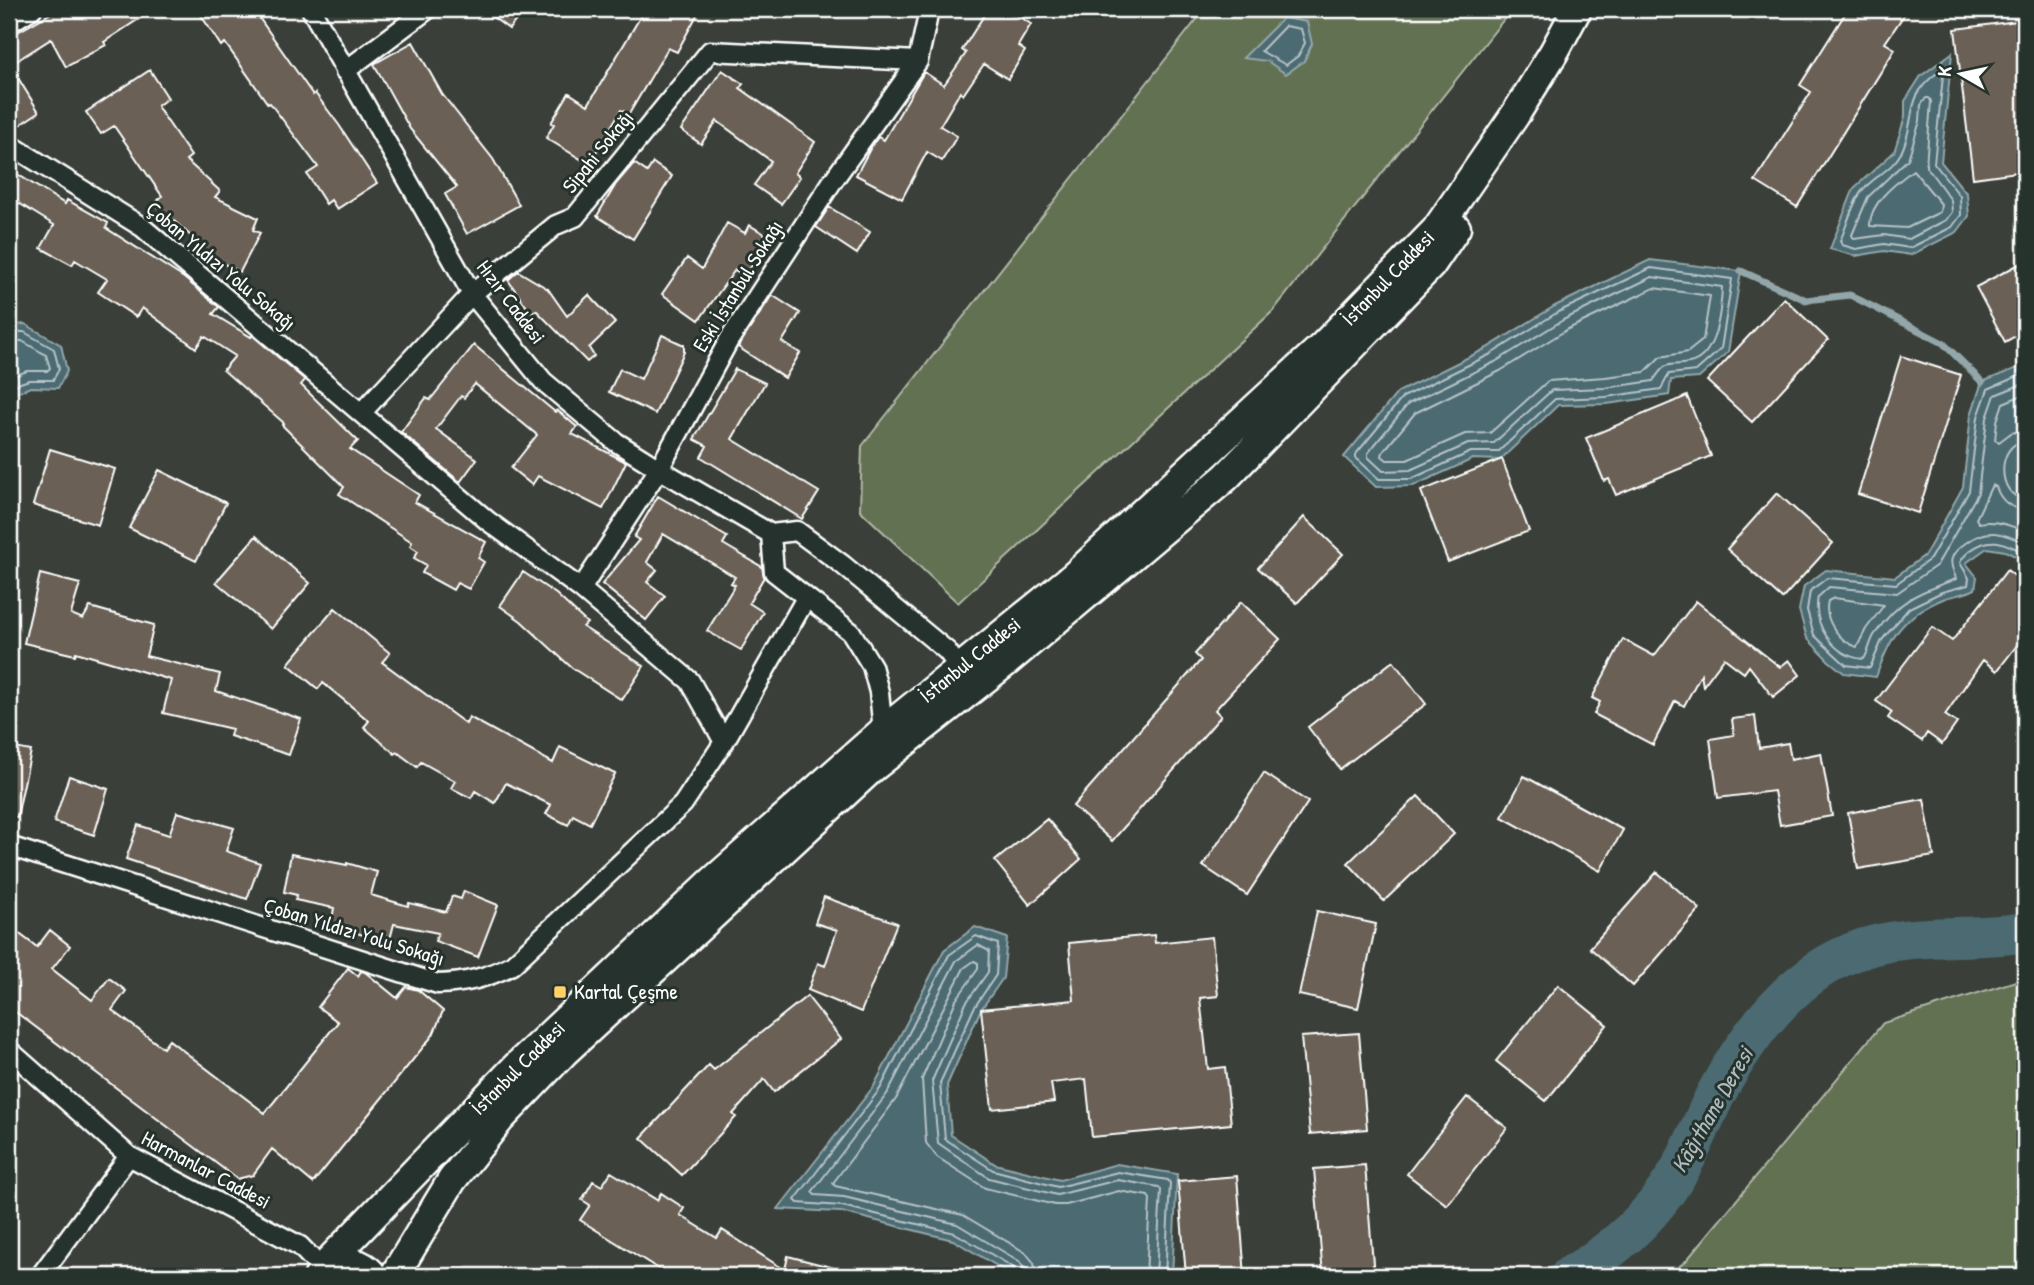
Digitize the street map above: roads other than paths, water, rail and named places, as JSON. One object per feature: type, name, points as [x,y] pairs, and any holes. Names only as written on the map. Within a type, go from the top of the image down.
[{"type":"main road","name":"İstanbul Caddesi","points":[[1420,261],[1436,230],[1554,52],[1577,9]]},
{"type":"main road","name":"İstanbul Caddesi","points":[[325,1267],[540,1044],[713,881],[883,732],[968,677],[1226,477],[1420,261],[1530,118],[1592,9]]},
{"type":"main road","name":"İstanbul Caddesi","points":[[394,1276],[452,1180],[500,1119],[564,1052],[968,677]]},
{"type":"main road","points":[[423,1163],[452,1180]]},
{"type":"main road","points":[[325,1267],[358,1264],[373,1276]]},
{"type":"street","points":[[9,23],[32,9]]},
{"type":"street","name":"Hızır Caddesi","points":[[311,9],[472,293],[544,382],[616,442],[659,470],[771,534],[797,531],[843,565],[947,651],[968,677]]},
{"type":"street","points":[[345,71],[428,9]]},
{"type":"street","name":"Eski İstanbul Sokağı","points":[[581,589],[659,470],[729,340],[832,182],[918,61],[927,20],[926,9]]},
{"type":"street","name":"Sipahi Sokağı","points":[[361,413],[472,293],[556,225],[575,217],[710,51],[918,61]]},
{"type":"street","name":"Çoban Yıldızı Yolu Sokağı","points":[[9,144],[142,227],[488,521],[581,589]]},
{"type":"street","points":[[771,534],[774,572],[850,632],[872,666],[883,732]]},
{"type":"street","points":[[581,589],[690,681],[724,742]]},
{"type":"street","name":"Çoban Yıldızı Yolu Sokağı","points":[[9,846],[438,984],[466,983],[490,976],[512,965],[683,803],[724,742],[806,598]]},
{"type":"street","name":"Harmanlar Caddesi","points":[[9,1050],[129,1156],[300,1246],[325,1267]]},
{"type":"street","points":[[40,1276],[129,1156]]},
{"type":"water","points":[[1283,18],[1307,22],[1312,44],[1304,61],[1286,74],[1267,61],[1243,58]]},
{"type":"water","points":[[1952,53],[1941,162],[1967,194],[1969,216],[1957,232],[1911,255],[1884,251],[1856,256],[1830,249],[1854,188],[1894,152],[1905,117],[1905,101],[1921,76]]},
{"type":"water","points":[[1650,260],[1741,271],[1728,352],[1699,378],[1671,380],[1669,395],[1607,404],[1558,405],[1500,460],[1473,459],[1413,486],[1376,487],[1344,457],[1398,392],[1487,348],[1555,306]]},
{"type":"water","points":[[25,324],[61,345],[67,371],[58,388],[31,387],[9,395],[9,326]]},
{"type":"water","points":[[2025,365],[2025,456],[2022,457],[2020,474],[2022,485],[2025,486],[2025,561],[2005,551],[1987,548],[1966,563],[1977,577],[1975,589],[1943,599],[1907,621],[1893,639],[1876,677],[1844,673],[1807,638],[1799,610],[1804,586],[1826,570],[1895,577],[1925,555],[1963,487],[1971,415],[1982,382]]},
{"type":"water","points":[[975,927],[1007,938],[1003,978],[980,1011],[947,1085],[951,1135],[995,1164],[1060,1180],[1117,1164],[1177,1174],[1172,1276],[1014,1276],[953,1240],[841,1212],[778,1209],[874,1086],[944,950]]},
{"type":"waterway","points":[[1741,271],[1806,300],[1850,295],[1943,343],[1982,382]]},
{"type":"waterway","name":"Kâğıthane Deresi","points":[[1570,1276],[1616,1245],[1655,1206],[1682,1166],[1718,1090],[1743,1049],[1774,1009],[1810,976],[1853,952],[1874,945],[1917,939],[2025,932]]},
{"type":"place","name":"Kartal Çeşme","points":[[560,992]]}]
